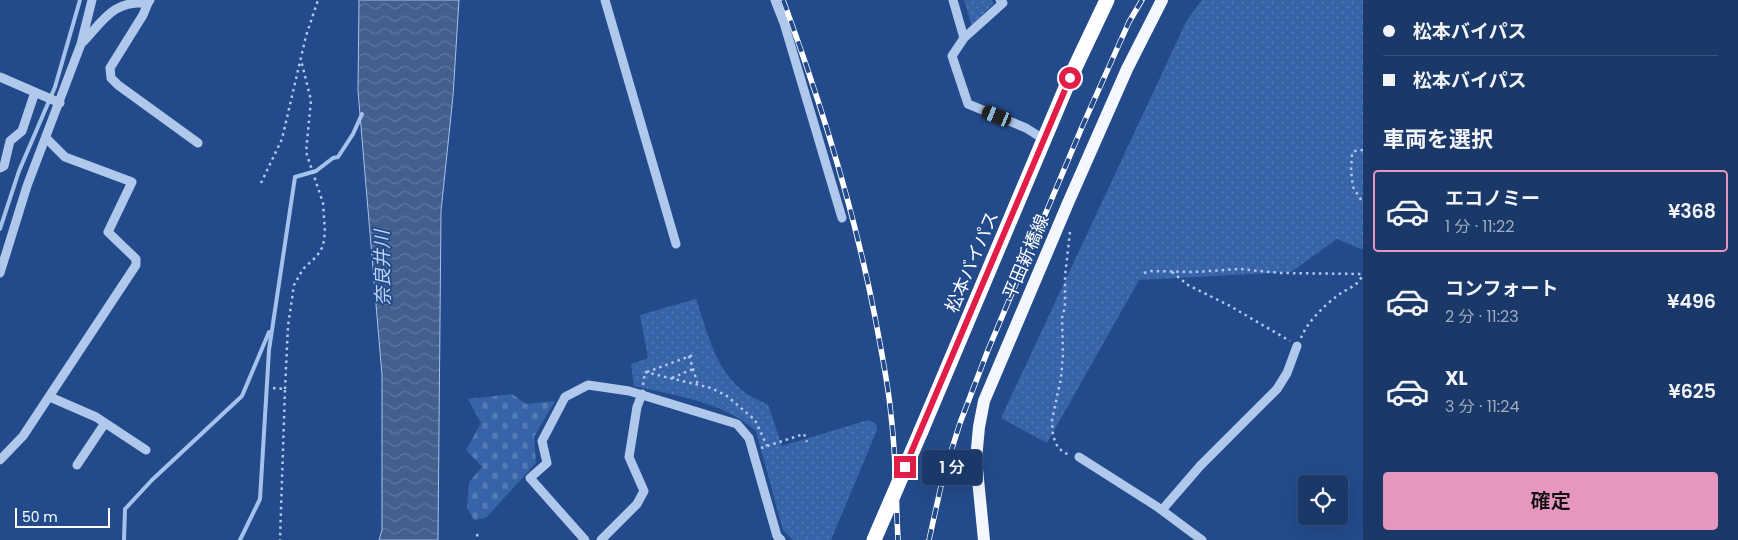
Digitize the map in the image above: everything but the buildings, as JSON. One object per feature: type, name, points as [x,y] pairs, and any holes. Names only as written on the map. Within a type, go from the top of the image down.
[{"type":"highway","name":"松本バイパス","points":[[874,540],[1070,78],[1107,0]]},
{"type":"main road","name":"平田新橋線","points":[[984,540],[976,459],[984,401],[1068,202],[1123,78],[1162,0]]},
{"type":"street","points":[[0,273],[27,186],[46,138],[56,101],[81,44],[92,0]]},
{"type":"street","points":[[605,0],[676,244]]},
{"type":"street","points":[[775,0],[787,33],[842,218]]},
{"type":"street","points":[[953,0],[964,38]]},
{"type":"street","points":[[1000,0],[1002,3],[964,38],[952,56],[968,104],[1026,128],[1045,140]]},
{"type":"street","points":[[81,44],[109,12],[122,4],[134,1],[149,2],[110,68],[111,78],[198,143]]},
{"type":"street","points":[[0,77],[56,101]]},
{"type":"street","points":[[0,168],[4,166],[10,142],[22,131],[39,94]]},
{"type":"street","points":[[0,460],[22,436],[50,396],[136,265],[136,259],[108,232],[132,182],[65,157],[46,138]]},
{"type":"street","points":[[1162,510],[1206,459],[1276,389],[1287,373],[1297,346]]},
{"type":"street","points":[[585,540],[530,478],[547,464],[542,441],[565,397],[588,385],[629,390],[737,424],[749,438],[777,536],[781,540]]},
{"type":"street","points":[[601,540],[637,504],[644,491],[629,457],[637,407],[642,394]]},
{"type":"street","points":[[50,396],[96,417],[146,450]]},
{"type":"street","points":[[77,464],[105,423]]},
{"type":"street","points":[[1079,457],[1162,510],[1202,540]]},
{"type":"path","points":[[261,183],[282,139],[318,0]]},
{"type":"path","points":[[280,540],[288,326],[294,285],[303,269],[318,256],[323,246],[325,232],[323,203],[306,152],[311,100],[301,60]]},
{"type":"path","points":[[1363,150],[1352,153],[1351,171],[1353,186],[1363,203]]},
{"type":"path","points":[[1070,232],[1064,276],[1065,307],[1062,318],[1063,354],[1061,378],[1052,420],[1053,436],[1058,448],[1068,456],[1079,457]]},
{"type":"path","points":[[1144,273],[1151,271],[1172,272],[1240,268],[1280,273],[1363,274],[1360,283],[1336,297],[1321,310],[1303,332],[1297,346],[1230,306],[1188,285],[1172,272]]},
{"type":"path","points":[[698,385],[691,356],[645,372],[672,378],[698,385],[711,388],[727,396],[755,420],[767,446]]},
{"type":"path","points":[[672,378],[693,369]]},
{"type":"path","points":[[273,388],[285,389]]},
{"type":"path","points":[[752,451],[804,434],[807,442]]},
{"type":"path","points":[[477,534],[478,540]]},
{"type":"green space","points":[[964,0],[992,0],[993,4],[972,26]]},
{"type":"green space","points":[[1202,0],[1363,0],[1363,250],[1337,239],[1291,272],[1139,280],[1047,443],[1001,418],[1187,20]]},
{"type":"green space","points":[[696,299],[709,339],[720,363],[736,385],[747,394],[768,405],[782,446],[868,420],[876,424],[877,430],[831,540],[793,540],[783,530],[756,431],[743,421],[714,406],[634,386],[631,364],[648,358],[640,315]]},
{"type":"green space","points":[[512,394],[526,404],[555,401],[534,437],[536,463],[486,518],[474,520],[467,508],[469,482],[482,467],[466,450],[481,423],[468,399]]},
{"type":"water","name":"奈良井川","points":[[359,0],[459,0],[453,96],[441,211],[438,540],[379,540],[382,530],[382,375],[358,91]]},
{"type":"waterway","points":[[0,229],[19,171],[55,87],[80,0]]},
{"type":"waterway","points":[[240,540],[260,499],[269,350],[295,177],[316,171],[333,158],[338,157],[353,134],[362,114]]},
{"type":"waterway","points":[[124,540],[125,509],[152,480],[242,396],[269,332]]},
{"type":"railway","points":[[783,0],[823,117],[847,196],[867,277],[890,403],[895,461],[898,540]]},
{"type":"railway","points":[[929,540],[943,477],[960,423],[988,350],[1082,127],[1129,22],[1142,0]]},
{"type":"route","points":[[905,467],[1070,78]]}]
